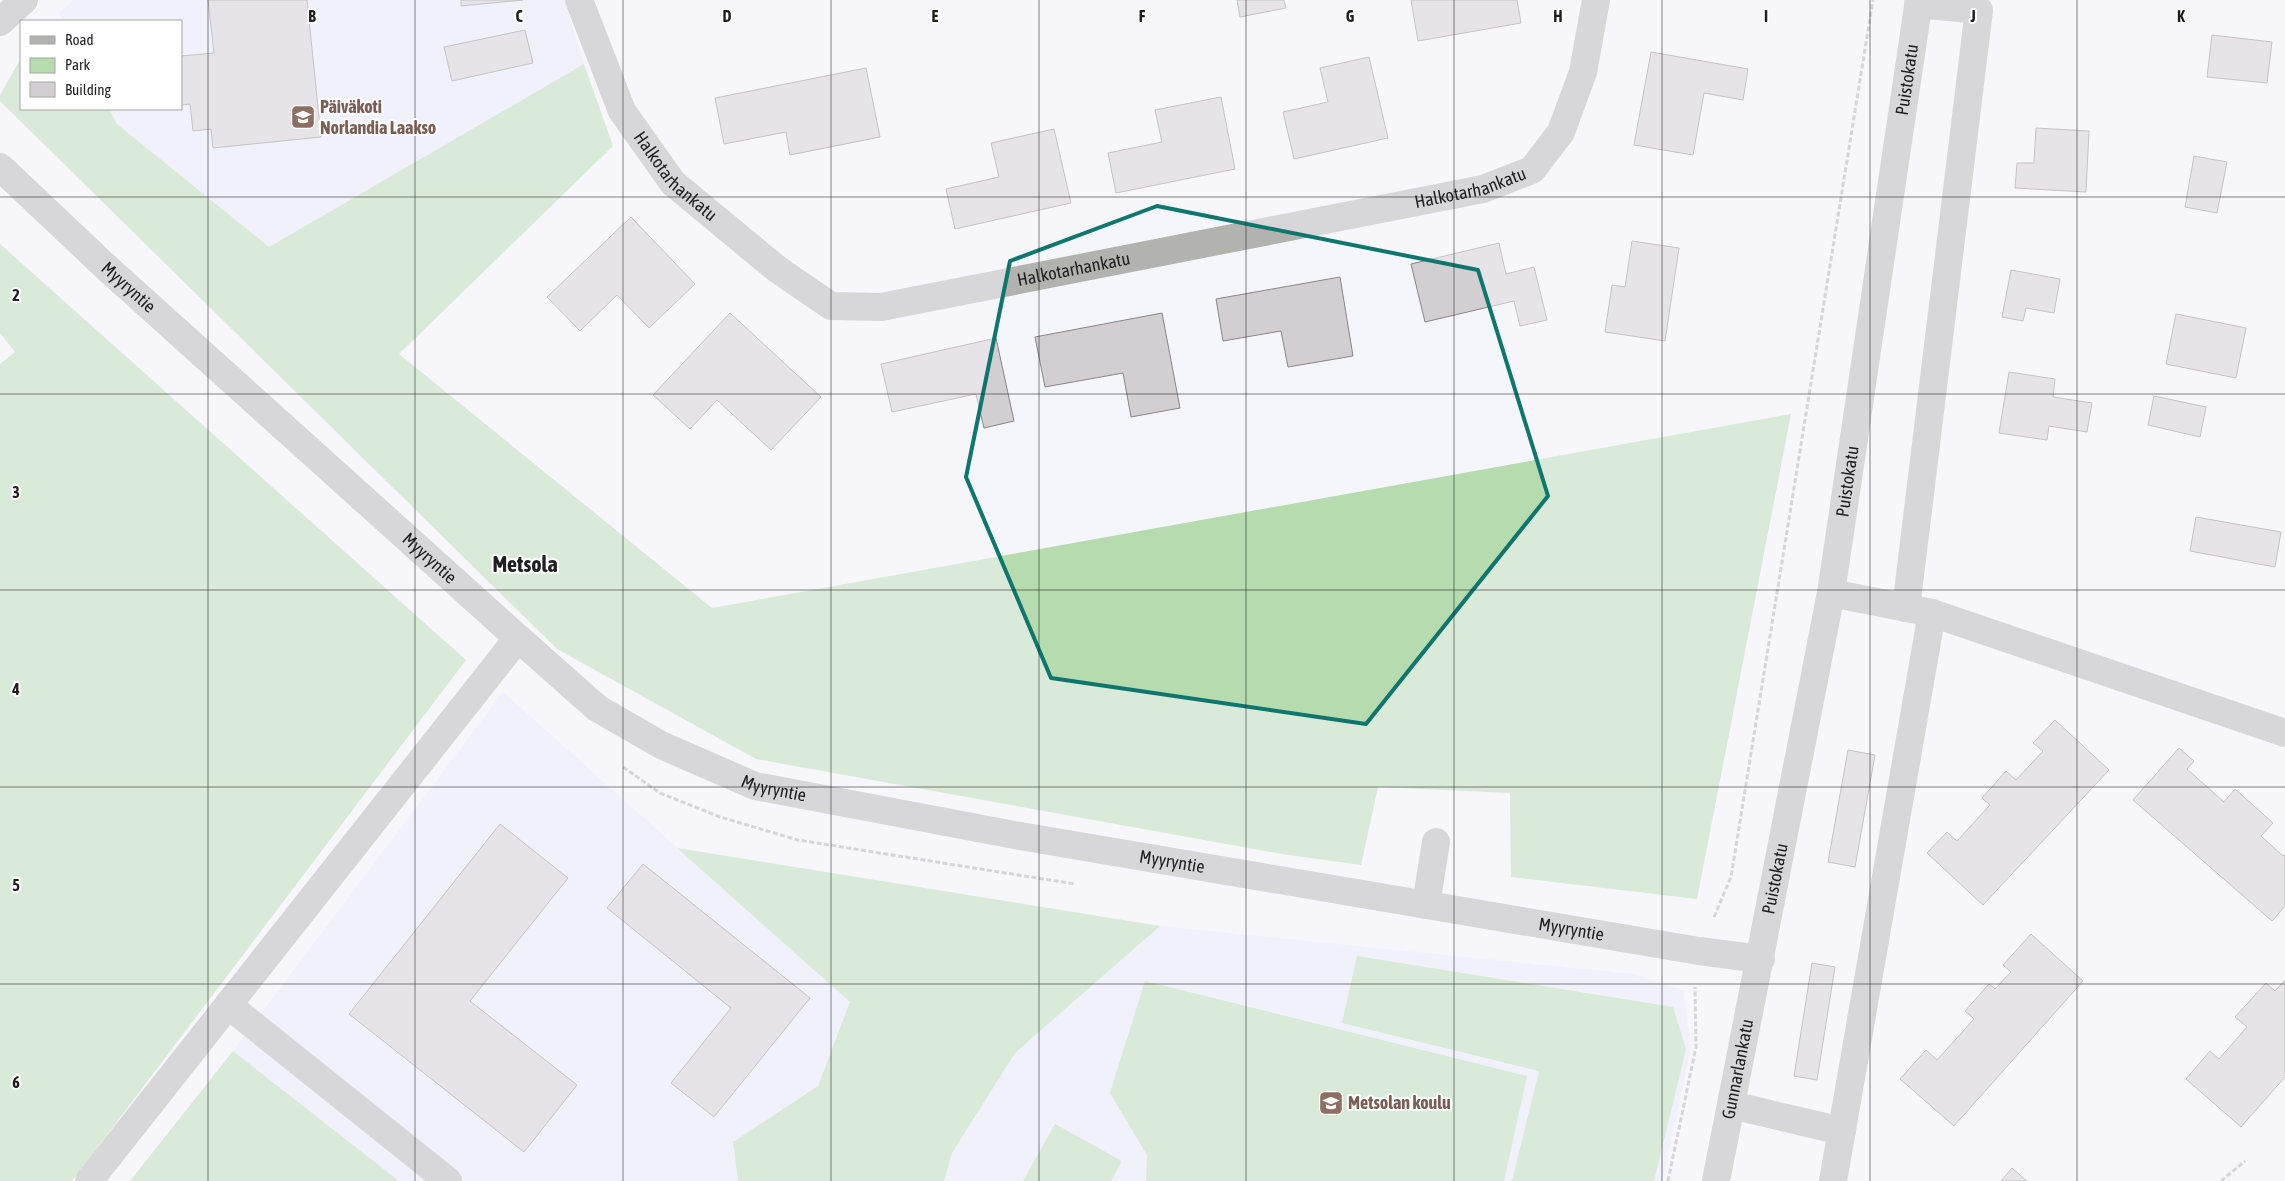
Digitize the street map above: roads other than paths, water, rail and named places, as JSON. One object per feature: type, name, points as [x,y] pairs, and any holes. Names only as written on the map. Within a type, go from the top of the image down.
[{"type":"street","points":[[0,22],[24,0]]},
{"type":"street","name":"Halkotarhankatu","points":[[579,0],[622,111],[673,183],[777,269],[831,306],[881,307],[1483,189],[1532,170],[1561,132],[1583,72],[1596,0]]},
{"type":"street","points":[[1833,1181],[1919,610],[1979,10],[1918,2]]},
{"type":"street","name":"Puistokatu","points":[[1761,959],[1831,592],[1918,2]]},
{"type":"street","name":"Myyryntie","points":[[0,167],[114,274],[597,708],[661,745],[755,786],[1020,836],[1699,951],[1761,959]]},
{"type":"street","points":[[1831,592],[1919,610],[2285,733]]},
{"type":"street","points":[[88,1181],[518,638]]},
{"type":"street","points":[[1426,905],[1436,842]]},
{"type":"street","name":"Gunnarlankatu","points":[[1716,1181],[1761,959]]},
{"type":"street","points":[[228,1005],[448,1181]]},
{"type":"street","points":[[1731,1105],[1842,1131]]},
{"type":"place","name":"Päiväkoti Norlandia Laakso","points":[[303,117]]},
{"type":"place","name":"Metsolan koulu","points":[[1331,1103]]},
{"type":"district","name":"Metsola","points":[[525,564]]}]
